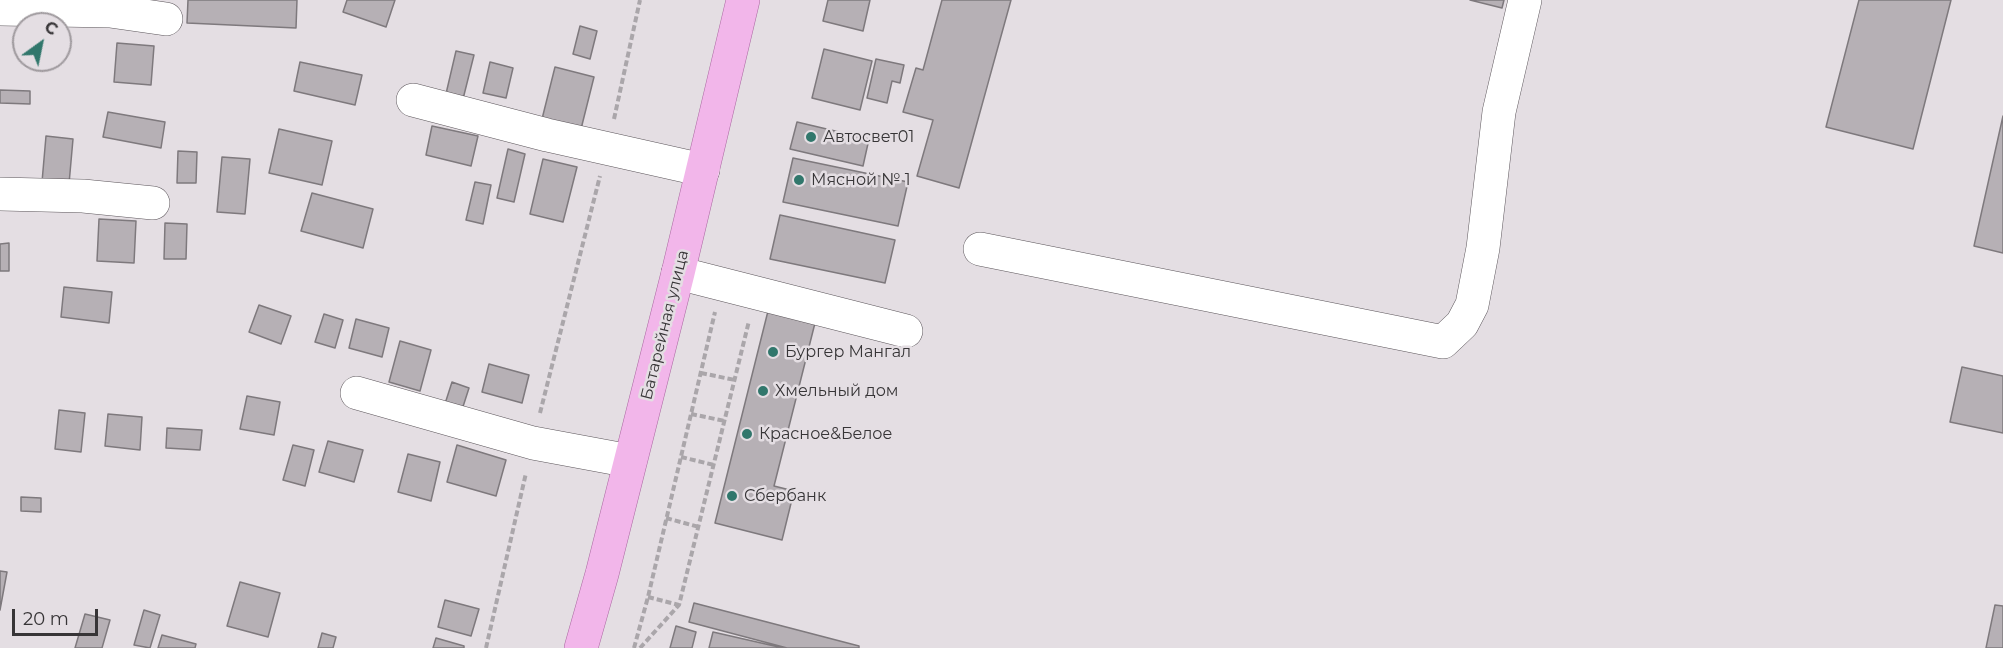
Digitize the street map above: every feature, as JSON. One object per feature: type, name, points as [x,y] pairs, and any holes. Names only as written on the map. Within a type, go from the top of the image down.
[{"type":"main road","name":"Батарейная улица","points":[[581,648],[678,273],[743,0]]},
{"type":"lane","points":[[980,249],[1443,342],[1462,324],[1472,306],[1484,248],[1499,112],[1525,0]]},
{"type":"lane","points":[[0,9],[110,11],[166,19]]},
{"type":"lane","points":[[413,100],[703,170]]},
{"type":"lane","points":[[0,194],[83,196],[153,203]]},
{"type":"lane","points":[[678,273],[906,332]]},
{"type":"lane","points":[[357,393],[533,443],[630,461]]},
{"type":"path","points":[[486,648],[533,443],[607,148],[640,0]]},
{"type":"path","points":[[634,648],[716,309]]},
{"type":"path","points":[[640,648],[680,605],[751,315]]},
{"type":"path","points":[[701,373],[735,380]]},
{"type":"path","points":[[691,414],[724,421]]},
{"type":"path","points":[[681,457],[714,465]]},
{"type":"path","points":[[666,518],[699,526]]},
{"type":"path","points":[[648,597],[680,605]]},
{"type":"building","points":[[188,0],[297,0],[296,28],[187,23]]},
{"type":"building","points":[[347,0],[395,0],[386,27],[343,12]]},
{"type":"building","points":[[828,0],[870,0],[863,31],[823,21]]},
{"type":"building","points":[[942,0],[1011,0],[959,188],[917,176],[933,120],[903,112],[916,68],[923,70]]},
{"type":"building","points":[[1470,0],[1504,0],[1502,8]]},
{"type":"building","points":[[1859,0],[1951,0],[1913,149],[1826,127]]},
{"type":"building","points":[[580,26],[597,31],[590,59],[573,54]]},
{"type":"building","points":[[117,43],[154,46],[151,85],[114,82]]},
{"type":"building","points":[[824,49],[872,61],[860,110],[812,98]]},
{"type":"building","points":[[456,51],[474,55],[462,103],[445,98]]},
{"type":"building","points":[[876,59],[904,65],[900,83],[892,81],[887,103],[867,98]]},
{"type":"building","points":[[300,62],[362,75],[355,105],[294,91]]},
{"type":"building","points":[[490,62],[513,68],[506,98],[483,93]]},
{"type":"building","points":[[555,67],[594,77],[581,129],[542,119]]},
{"type":"building","points":[[0,90],[30,91],[30,104],[0,103]]},
{"type":"building","points":[[108,112],[165,122],[161,148],[103,137]]},
{"type":"building","points":[[2003,116],[2003,253],[1974,246]]},
{"type":"building","points":[[797,122],[869,139],[863,166],[790,149]]},
{"type":"building","points":[[432,126],[478,136],[471,166],[426,155]]},
{"type":"building","points":[[279,129],[332,141],[322,185],[269,173]]},
{"type":"building","points":[[46,136],[73,139],[69,184],[42,182]]},
{"type":"building","points":[[508,149],[525,154],[514,202],[497,198]]},
{"type":"building","points":[[178,151],[197,152],[196,183],[177,183]]},
{"type":"building","points":[[222,157],[250,159],[245,214],[217,212]]},
{"type":"building","points":[[793,158],[908,182],[898,226],[783,202]]},
{"type":"building","points":[[543,159],[577,167],[563,222],[530,214]]},
{"type":"building","points":[[475,182],[491,185],[483,224],[466,220]]},
{"type":"building","points":[[312,193],[373,209],[363,248],[301,231]]},
{"type":"building","points":[[780,215],[895,240],[885,283],[770,259]]},
{"type":"building","points":[[99,219],[136,221],[134,263],[97,261]]},
{"type":"building","points":[[165,223],[187,224],[186,259],[164,259]]},
{"type":"building","points":[[9,243],[9,271],[0,271],[0,244]]},
{"type":"building","points":[[64,287],[112,292],[109,323],[61,317]]},
{"type":"building","points":[[259,305],[291,316],[281,344],[249,332]]},
{"type":"building","points":[[768,311],[815,323],[774,486],[794,491],[782,540],[715,523]]},
{"type":"building","points":[[324,314],[343,320],[335,348],[315,342]]},
{"type":"building","points":[[356,319],[389,328],[382,357],[349,348]]},
{"type":"building","points":[[400,341],[431,350],[420,391],[389,382]]},
{"type":"building","points":[[489,364],[529,375],[522,403],[482,392]]},
{"type":"building","points":[[1962,367],[2003,376],[2003,433],[1950,422]]},
{"type":"building","points":[[452,382],[469,388],[460,416],[443,410]]},
{"type":"building","points":[[247,396],[280,402],[274,435],[240,429]]},
{"type":"building","points":[[59,410],[85,413],[81,452],[55,449]]},
{"type":"building","points":[[108,414],[142,417],[140,450],[105,446]]},
{"type":"building","points":[[167,428],[202,430],[200,450],[166,448]]},
{"type":"building","points":[[328,441],[363,450],[354,482],[319,472]]},
{"type":"building","points":[[293,445],[314,450],[305,486],[283,480]]},
{"type":"building","points":[[457,445],[506,460],[496,496],[447,482]]},
{"type":"building","points":[[408,454],[440,462],[431,501],[398,492]]},
{"type":"building","points":[[21,497],[41,498],[41,512],[21,511]]},
{"type":"building","points":[[0,571],[7,572],[0,610]]},
{"type":"building","points":[[240,582],[280,593],[268,637],[227,626]]},
{"type":"building","points":[[445,600],[479,609],[471,636],[438,627]]},
{"type":"building","points":[[694,603],[859,646],[859,648],[787,648],[689,622]]},
{"type":"building","points":[[1995,605],[2003,606],[2003,648],[1986,648]]},
{"type":"building","points":[[144,610],[160,615],[150,648],[134,645]]},
{"type":"building","points":[[85,614],[110,620],[102,648],[75,648]]},
{"type":"building","points":[[676,626],[696,632],[692,648],[670,648]]},
{"type":"building","points":[[713,632],[783,648],[709,648]]},
{"type":"building","points":[[322,633],[336,637],[333,648],[318,648]]},
{"type":"building","points":[[162,635],[196,644],[195,648],[158,648]]},
{"type":"building","points":[[436,638],[464,646],[464,648],[433,648]]},
{"type":"place","name":"Автосвет01","points":[[811,137]]},
{"type":"place","name":"Мясной № 1","points":[[799,180]]},
{"type":"place","name":"Бургер Мангал","points":[[773,352]]},
{"type":"place","name":"Хмельный дом","points":[[763,391]]},
{"type":"place","name":"Красное&Белое","points":[[747,434]]},
{"type":"place","name":"Сбербанк","points":[[732,496]]}]
